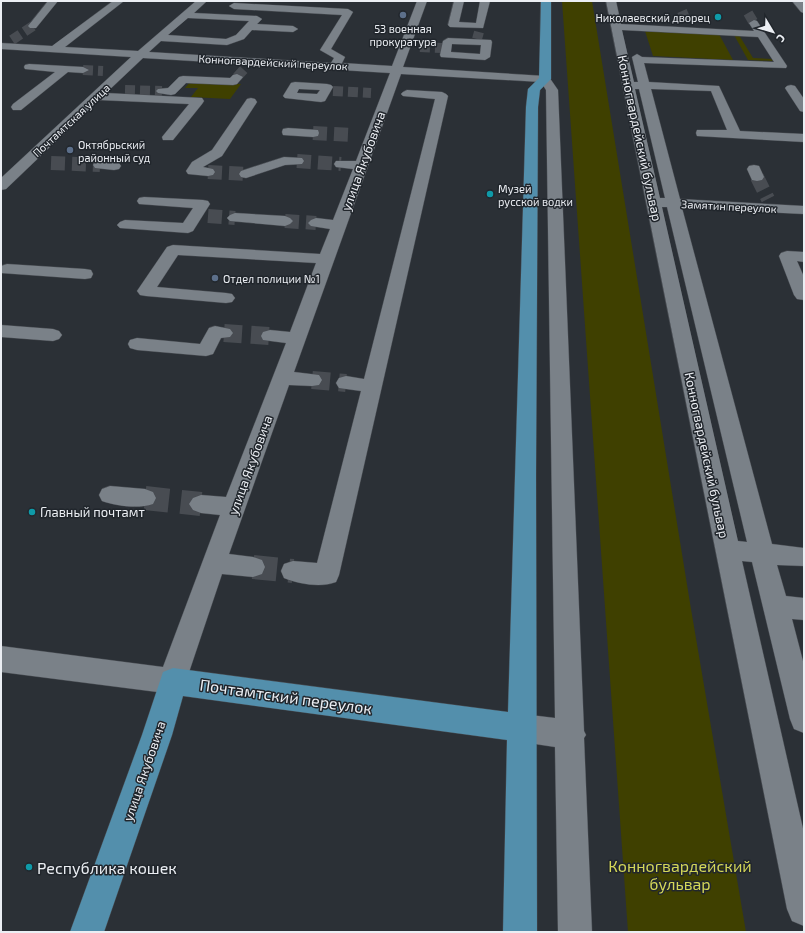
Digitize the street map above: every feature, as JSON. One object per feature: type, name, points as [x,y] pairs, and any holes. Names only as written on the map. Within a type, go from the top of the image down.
[{"type":"main road","points":[[520,932],[532,107],[534,89],[545,79],[546,1]]},
{"type":"main road","name":"Почтамтский переулок","points":[[173,681],[522,728]]},
{"type":"main road","name":"улица Якубовича","points":[[87,932],[157,735],[173,681]]},
{"type":"street","points":[[33,26],[54,1]]},
{"type":"street","points":[[41,17],[65,1]]},
{"type":"street","points":[[55,49],[118,1]]},
{"type":"street","name":"Почтамтская улица","points":[[1,186],[141,54],[202,1]]},
{"type":"street","name":"улица Якубовича","points":[[173,681],[214,563],[362,165],[365,136],[392,94],[397,70],[422,1]]},
{"type":"street","points":[[448,38],[478,35],[487,42],[485,57],[445,55],[448,38],[459,1]]},
{"type":"street","points":[[478,35],[485,1]]},
{"type":"street","name":"Конногвардейский бульвар","points":[[611,1],[625,24],[636,49],[637,85]]},
{"type":"street","points":[[234,6],[348,12],[325,50],[340,57],[335,66]]},
{"type":"street","points":[[683,13],[691,31]]},
{"type":"street","points":[[159,38],[227,42],[240,37],[257,19],[186,15]]},
{"type":"street","points":[[636,49],[743,64],[782,66],[754,23]]},
{"type":"street","points":[[625,24],[691,31],[762,34]]},
{"type":"street","name":"Конногвардейский бульвар","points":[[625,24],[637,85],[664,203],[727,550],[804,909]]},
{"type":"street","points":[[249,27],[292,29]]},
{"type":"street","points":[[726,33],[743,64]]},
{"type":"street","points":[[448,38],[478,35]]},
{"type":"street","name":"Конногвардейский переулок","points":[[6,44],[249,64],[335,66],[545,79]]},
{"type":"street","points":[[406,46],[418,46]]},
{"type":"street","points":[[29,67],[83,70]]},
{"type":"street","points":[[17,107],[65,69]]},
{"type":"street","points":[[108,71],[122,72]]},
{"type":"street","points":[[162,92],[171,92],[183,79],[233,82],[237,77]]},
{"type":"street","points":[[545,79],[552,90],[575,932]]},
{"type":"street","points":[[637,85],[715,88],[735,134]]},
{"type":"street","points":[[792,88],[804,108]]},
{"type":"street","points":[[101,92],[125,90]]},
{"type":"street","points":[[101,92],[198,101],[168,137]]},
{"type":"street","points":[[293,571],[327,575],[442,96],[392,94]]},
{"type":"street","points":[[208,172],[193,171],[197,165],[217,153],[251,102]]},
{"type":"street","points":[[288,132],[313,133]]},
{"type":"street","points":[[702,133],[804,138]]},
{"type":"street","points":[[27,161],[44,162]]},
{"type":"street","points":[[246,174],[284,161],[298,162]]},
{"type":"street","points":[[341,164],[362,165]]},
{"type":"street","points":[[125,225],[188,228],[202,216],[203,204],[144,200]]},
{"type":"street","name":"Конногвардейский бульвар","points":[[664,203],[762,553],[804,717]]},
{"type":"street","name":"Замятин переулок","points":[[664,203],[770,204],[804,210]]},
{"type":"street","points":[[235,218],[285,221]]},
{"type":"street","points":[[316,223],[339,225]]},
{"type":"street","points":[[226,298],[146,292],[174,250],[327,259]]},
{"type":"street","points":[[803,295],[787,256],[804,257]]},
{"type":"street","points":[[7,269],[86,274]]},
{"type":"street","points":[[1,331],[53,335]]},
{"type":"street","points":[[137,344],[206,350],[215,332],[224,333]]},
{"type":"street","points":[[270,336],[297,338]]},
{"type":"street","points":[[283,378],[312,380]]},
{"type":"street","points":[[346,383],[372,386]]},
{"type":"street","points":[[110,494],[145,498]]},
{"type":"street","points":[[201,504],[235,507]]},
{"type":"street","points":[[727,550],[802,557]]},
{"type":"street","points":[[214,563],[252,567]]},
{"type":"street","points":[[776,606],[804,609]]},
{"type":"street","name":"Почтамтский переулок","points":[[1,660],[173,681]]},
{"type":"street","name":"Почтамтский переулок","points":[[522,728],[570,735]]},
{"type":"green space","name":"Конногвардейский бульвар","points":[[562,1],[592,1],[691,609],[746,932],[628,932]]},
{"type":"green space","points":[[645,31],[719,34],[733,60],[653,56]]},
{"type":"green space","points":[[734,35],[739,35],[753,58],[771,59],[773,61],[748,60]]},
{"type":"green space","points":[[190,82],[241,84],[230,99],[191,97],[198,88],[185,88]]},
{"type":"tunnel","points":[[682,11],[686,20]]},
{"type":"tunnel","points":[[748,13],[754,23]]},
{"type":"tunnel","points":[[12,40],[33,26]]},
{"type":"tunnel","points":[[477,39],[479,32]]},
{"type":"tunnel","points":[[420,47],[442,48]]},
{"type":"tunnel","points":[[237,77],[246,67]]},
{"type":"tunnel","points":[[83,70],[103,71]]},
{"type":"tunnel","points":[[125,90],[162,91]]},
{"type":"tunnel","points":[[333,91],[371,93]]},
{"type":"tunnel","points":[[313,133],[353,135]]},
{"type":"tunnel","points":[[297,161],[341,164]]},
{"type":"tunnel","points":[[51,163],[100,165]]},
{"type":"tunnel","points":[[208,172],[246,174]]},
{"type":"tunnel","points":[[757,177],[768,199]]},
{"type":"tunnel","points":[[208,216],[235,218]]},
{"type":"tunnel","points":[[285,221],[316,223]]},
{"type":"tunnel","points":[[224,333],[270,336]]},
{"type":"tunnel","points":[[312,380],[346,383]]},
{"type":"tunnel","points":[[145,498],[201,504]]},
{"type":"tunnel","points":[[253,567],[293,571]]},
{"type":"place","name":"53 военная прокуратура","points":[[403,15]]},
{"type":"place","name":"Николаевский дворец","points":[[718,17]]},
{"type":"place","name":"Октябрьский районный суд","points":[[70,150]]},
{"type":"place","name":"Музей русской водки","points":[[490,194]]},
{"type":"place","name":"Отдел полиции №1","points":[[215,278]]},
{"type":"place","name":"Главный почтамт","points":[[32,512]]},
{"type":"place","name":"Республика кошек","points":[[29,867]]}]
